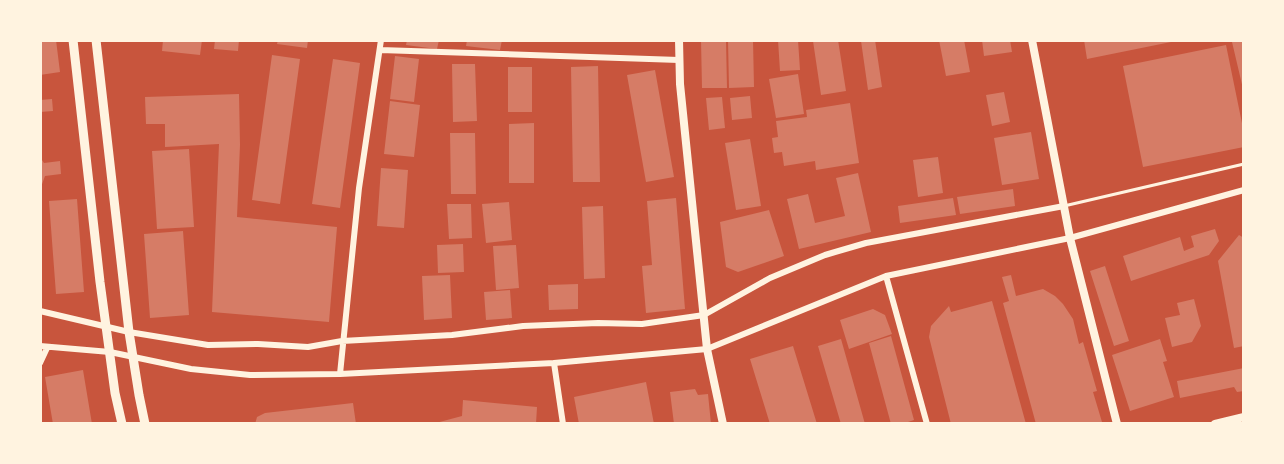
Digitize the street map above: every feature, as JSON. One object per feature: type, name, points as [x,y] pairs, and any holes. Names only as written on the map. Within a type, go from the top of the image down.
[{"type":"main road","points":[[73,40],[106,326],[115,393],[122,423]]},
{"type":"main road","points":[[96,40],[132,358],[146,423]]},
{"type":"main road","points":[[1215,423],[1244,417]]},
{"type":"street","points":[[340,374],[358,188],[381,40]]},
{"type":"street","points":[[679,40],[680,84],[707,349],[723,423]]},
{"type":"street","points":[[1032,40],[1070,238],[1117,423]]},
{"type":"street","points":[[380,50],[679,60]]},
{"type":"street","points":[[40,363],[44,347],[110,352],[191,369],[250,375],[340,374],[554,363],[707,349],[886,276],[1070,238],[1244,190]]},
{"type":"street","points":[[40,311],[129,332],[208,345],[258,344],[308,347],[342,341],[452,335],[523,326],[642,324],[704,315],[770,278],[835,252],[866,243],[1064,206]]},
{"type":"street","points":[[886,276],[927,423]]},
{"type":"street","points":[[554,363],[563,423]]},
{"type":"lane","points":[[1064,206],[1244,164]]},
{"type":"building","points":[[40,40],[56,40],[60,72],[40,75]]},
{"type":"building","points":[[163,40],[202,40],[200,55],[162,51]]},
{"type":"building","points":[[215,40],[239,40],[238,51],[214,49]]},
{"type":"building","points":[[278,40],[308,40],[307,48],[277,44]]},
{"type":"building","points":[[407,40],[439,40],[437,49],[406,45]]},
{"type":"building","points":[[467,40],[502,40],[500,50],[466,46]]},
{"type":"building","points":[[701,40],[726,40],[727,88],[702,88]]},
{"type":"building","points":[[728,40],[753,40],[754,87],[729,88]]},
{"type":"building","points":[[778,40],[798,40],[800,70],[780,71]]},
{"type":"building","points":[[838,40],[846,91],[821,95],[813,41]]},
{"type":"building","points":[[875,40],[882,87],[868,90],[861,41]]},
{"type":"building","points":[[939,40],[964,40],[970,72],[946,76]]},
{"type":"building","points":[[982,40],[1010,40],[1012,52],[984,56]]},
{"type":"building","points":[[1084,40],[1171,40],[1171,42],[1087,59]]},
{"type":"building","points":[[1244,40],[1244,93],[1232,42]]},
{"type":"building","points":[[1226,45],[1244,133],[1244,147],[1143,167],[1123,66]]},
{"type":"building","points":[[272,55],[300,59],[280,204],[252,200]]},
{"type":"building","points":[[395,56],[419,59],[414,102],[390,99]]},
{"type":"building","points":[[333,59],[360,63],[340,208],[312,204]]},
{"type":"building","points":[[452,64],[475,64],[477,121],[453,122]]},
{"type":"building","points":[[598,66],[600,182],[573,182],[571,67]]},
{"type":"building","points":[[508,67],[532,67],[532,112],[508,112]]},
{"type":"building","points":[[655,70],[674,177],[646,182],[627,75]]},
{"type":"building","points":[[798,74],[804,114],[776,118],[769,79]]},
{"type":"building","points":[[1004,92],[1010,122],[992,126],[986,95]]},
{"type":"building","points":[[239,94],[240,145],[237,217],[337,227],[329,322],[212,312],[219,144],[165,147],[165,124],[146,124],[145,97]]},
{"type":"building","points":[[750,96],[752,118],[732,120],[730,98]]},
{"type":"building","points":[[722,97],[725,128],[709,130],[706,98]]},
{"type":"building","points":[[52,99],[53,111],[40,112],[40,100]]},
{"type":"building","points":[[390,101],[420,105],[414,157],[384,154]]},
{"type":"building","points":[[850,103],[859,163],[816,170],[815,161],[784,166],[782,152],[774,153],[772,138],[778,137],[776,121],[807,117],[806,110]]},
{"type":"building","points":[[534,123],[534,183],[509,183],[509,124]]},
{"type":"building","points":[[1031,132],[1039,179],[1002,185],[994,138]]},
{"type":"building","points":[[450,133],[475,133],[476,194],[451,194]]},
{"type":"building","points":[[750,139],[761,206],[736,210],[725,143]]},
{"type":"building","points":[[189,149],[194,227],[157,229],[152,151]]},
{"type":"building","points":[[40,157],[44,163],[60,161],[61,174],[45,176],[41,187]]},
{"type":"building","points":[[938,157],[943,193],[918,197],[913,160]]},
{"type":"building","points":[[381,168],[408,170],[404,228],[377,226]]},
{"type":"building","points":[[858,173],[871,232],[799,249],[787,199],[808,194],[815,223],[845,216],[836,178]]},
{"type":"building","points":[[1013,189],[1015,206],[960,214],[957,197]]},
{"type":"building","points":[[676,198],[685,309],[646,313],[642,266],[652,265],[647,201]]},
{"type":"building","points":[[953,198],[956,215],[900,223],[898,206]]},
{"type":"building","points":[[77,199],[84,292],[56,294],[49,201]]},
{"type":"building","points":[[509,202],[512,240],[486,243],[482,204]]},
{"type":"building","points":[[447,204],[471,204],[472,238],[449,239]]},
{"type":"building","points":[[603,206],[605,278],[584,279],[582,207]]},
{"type":"building","points":[[769,210],[784,256],[738,272],[726,267],[720,222]]},
{"type":"building","points":[[1215,229],[1219,241],[1209,255],[1131,281],[1123,256],[1180,237],[1184,251],[1194,247],[1191,236]]},
{"type":"building","points":[[183,231],[189,315],[150,318],[144,234]]},
{"type":"building","points":[[1239,235],[1244,238],[1244,346],[1234,348],[1218,261]]},
{"type":"building","points":[[463,244],[464,272],[438,273],[437,245]]},
{"type":"building","points":[[516,245],[519,288],[496,290],[493,246]]},
{"type":"building","points":[[1105,266],[1129,341],[1114,346],[1090,271]]},
{"type":"building","points":[[450,275],[452,318],[424,320],[422,276]]},
{"type":"building","points":[[1011,275],[1016,296],[1043,289],[1063,304],[1073,319],[1079,344],[1083,342],[1097,391],[1093,392],[1102,422],[1036,424],[1003,303],[1009,301],[1002,277]]},
{"type":"building","points":[[578,284],[578,309],[549,310],[548,285]]},
{"type":"building","points":[[510,290],[512,318],[486,320],[484,292]]},
{"type":"building","points":[[1194,299],[1201,326],[1192,342],[1172,347],[1165,318],[1180,315],[1177,303]]},
{"type":"building","points":[[992,301],[1026,424],[951,424],[929,337],[931,326],[949,306],[951,312]]},
{"type":"building","points":[[873,309],[885,315],[892,334],[849,349],[840,320]]},
{"type":"building","points":[[891,336],[914,420],[902,424],[891,424],[869,343]]},
{"type":"building","points":[[841,339],[865,424],[841,424],[818,346]]},
{"type":"building","points":[[1160,339],[1167,361],[1163,362],[1174,397],[1130,411],[1112,355]]},
{"type":"building","points":[[793,346],[817,424],[770,424],[750,359]]},
{"type":"building","points":[[1244,368],[1244,391],[1237,392],[1234,387],[1180,398],[1177,381]]},
{"type":"building","points":[[83,370],[92,424],[53,424],[45,377]]},
{"type":"building","points":[[646,382],[654,424],[579,424],[574,397]]},
{"type":"building","points":[[695,389],[698,395],[708,394],[711,424],[674,424],[670,392]]},
{"type":"building","points":[[463,400],[537,407],[536,424],[432,424],[462,416]]},
{"type":"building","points":[[353,403],[356,424],[255,424],[257,417],[265,413]]}]
